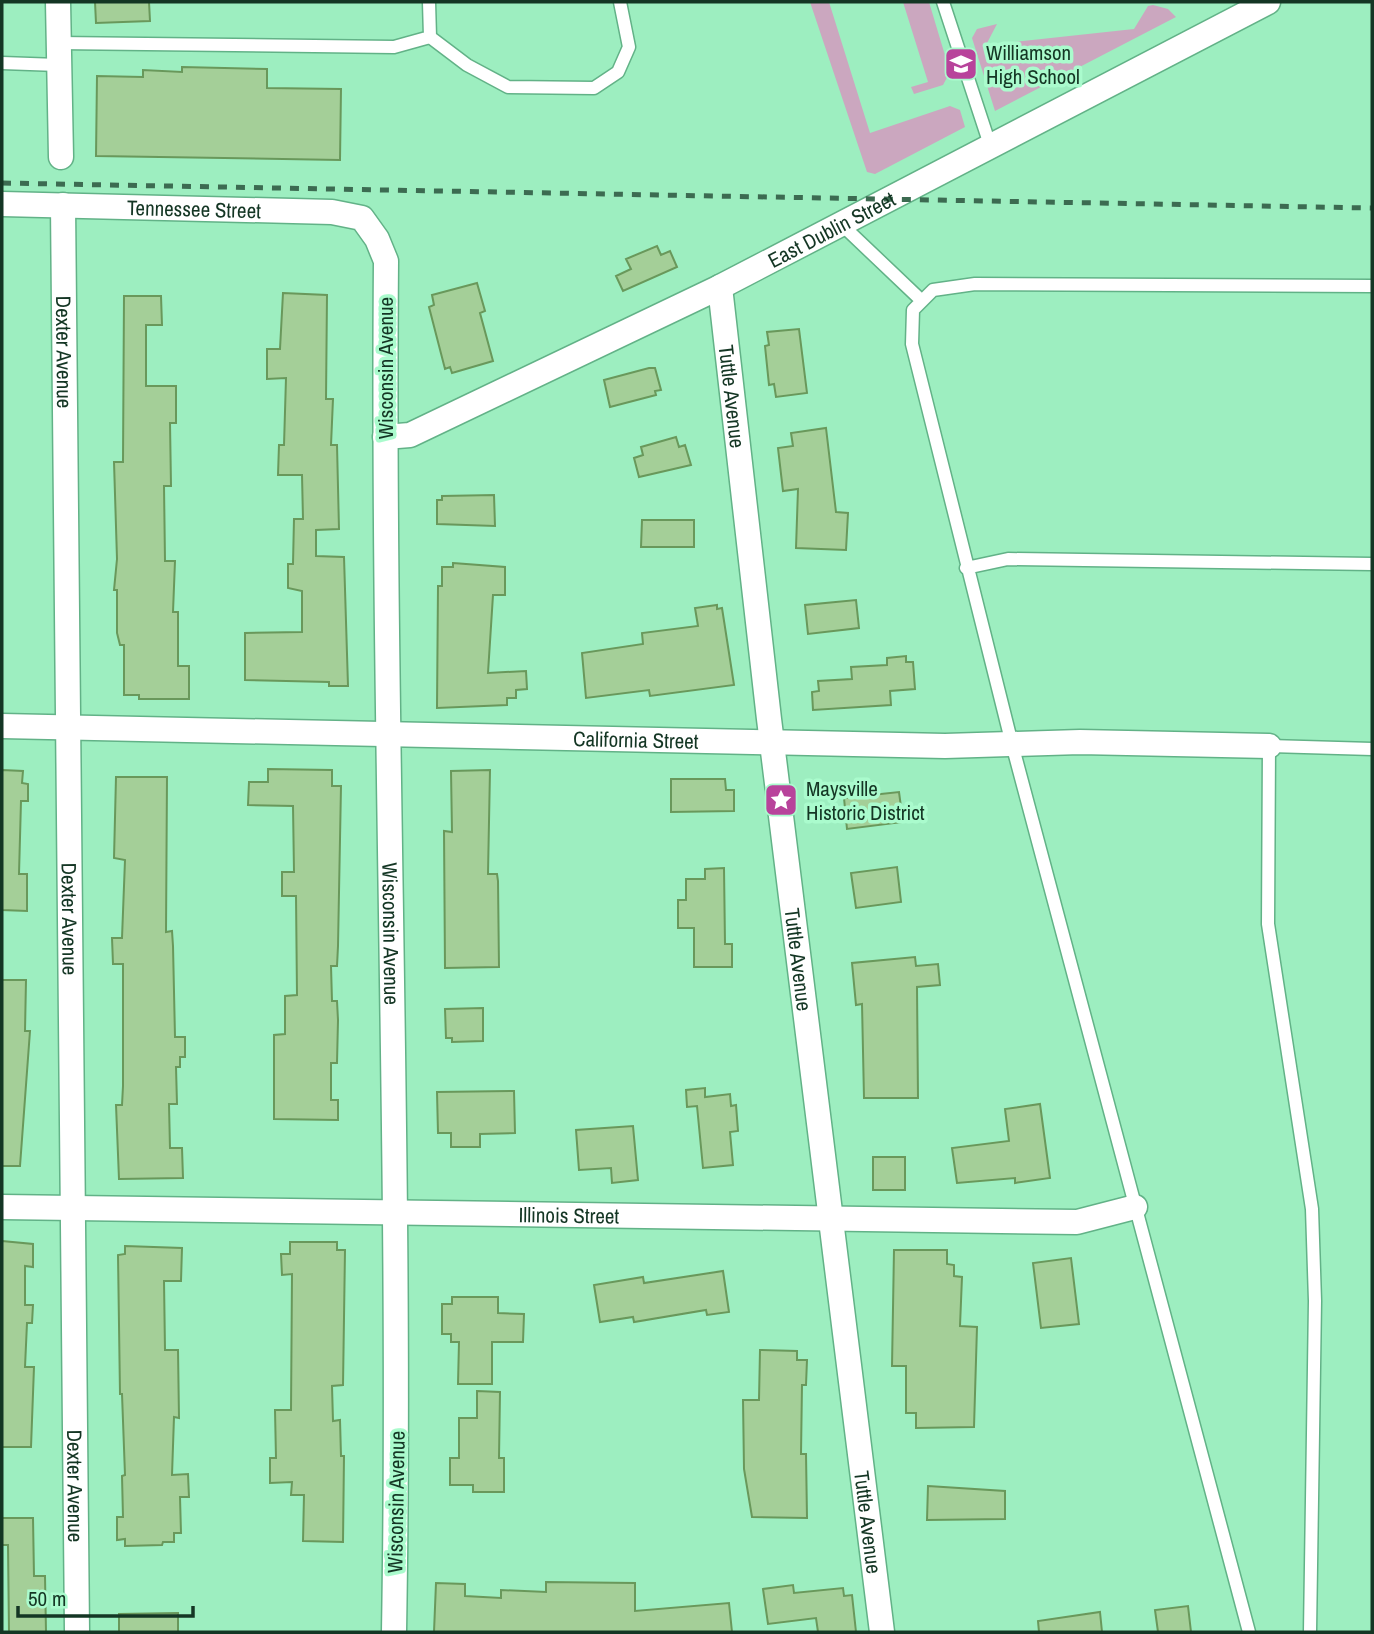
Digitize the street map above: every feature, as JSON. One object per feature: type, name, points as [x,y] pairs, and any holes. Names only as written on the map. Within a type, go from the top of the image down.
[{"type":"street","points":[[58,2],[61,157]]},
{"type":"street","name":"East Dublin Street","points":[[385,437],[410,435],[720,287],[1268,2]]},
{"type":"street","name":"Tennessee Street","points":[[2,204],[332,212],[362,218],[377,239]]},
{"type":"street","name":"Dexter Avenue","points":[[63,205],[67,727],[75,1208],[77,1632]]},
{"type":"street","name":"Wisconsin Avenue","points":[[377,239],[386,261],[387,732],[397,1449],[394,1632]]},
{"type":"street","name":"Tuttle Avenue","points":[[720,287],[772,741],[882,1632]]},
{"type":"street","name":"California Street","points":[[2,726],[387,732],[945,746],[1269,746]]},
{"type":"street","name":"Illinois Street","points":[[2,1207],[1077,1223],[1135,1207]]},
{"type":"lane","points":[[429,2],[430,37]]},
{"type":"lane","points":[[430,37],[467,65],[508,87],[594,88],[618,72],[628,47],[620,2]]},
{"type":"lane","points":[[943,2],[990,145]]},
{"type":"lane","points":[[2,63],[58,54],[394,47],[430,37]]},
{"type":"lane","points":[[840,223],[922,301]]},
{"type":"lane","points":[[1249,1632],[966,568],[912,344],[913,310],[933,289],[975,284],[1372,286]]},
{"type":"lane","points":[[966,568],[1008,559],[1372,564]]},
{"type":"lane","points":[[1310,1632],[1315,1301],[1312,1209],[1268,924],[1269,746],[1372,749]]},
{"type":"shaded area","points":[[810,2],[829,2],[870,133],[950,106],[960,110],[965,127],[875,174],[867,172]]},
{"type":"shaded area","points":[[903,2],[929,2],[950,72],[943,85],[914,94],[911,87],[928,82]]},
{"type":"shaded area","points":[[1148,6],[1168,9],[1176,17],[995,111],[972,38],[977,29],[997,24],[986,45],[1134,29]]},
{"type":"building","points":[[95,2],[149,2],[150,21],[96,23]]},
{"type":"building","points":[[182,67],[267,69],[267,88],[341,89],[340,160],[96,156],[97,76],[143,77],[143,70],[182,72]]},
{"type":"building","points":[[657,246],[661,255],[670,251],[677,267],[623,291],[616,276],[631,269],[626,259]]},
{"type":"building","points":[[477,283],[485,311],[480,313],[493,361],[452,373],[450,367],[445,369],[429,307],[434,305],[432,295]]},
{"type":"building","points":[[283,293],[327,295],[326,399],[333,399],[331,445],[337,445],[339,529],[316,530],[316,556],[344,557],[348,686],[329,686],[329,682],[245,680],[245,633],[302,632],[302,591],[288,588],[288,564],[293,564],[294,519],[303,519],[302,475],[278,475],[279,445],[284,445],[286,378],[267,379],[267,349],[280,349]]},
{"type":"building","points":[[124,296],[161,296],[162,325],[146,325],[146,386],[176,386],[176,423],[170,423],[171,486],[164,486],[165,561],[175,561],[173,612],[178,612],[178,666],[189,666],[189,699],[139,699],[139,695],[124,695],[124,645],[120,645],[117,633],[117,590],[114,590],[117,559],[114,462],[123,462]]},
{"type":"building","points":[[799,329],[807,393],[776,397],[774,384],[769,385],[765,346],[769,345],[767,332]]},
{"type":"building","points":[[655,368],[661,390],[655,391],[656,395],[610,407],[604,380]]},
{"type":"building","points":[[826,428],[836,512],[848,513],[846,550],[796,548],[798,489],[783,491],[778,448],[793,446],[791,433]]},
{"type":"building","points":[[676,437],[679,447],[685,445],[691,465],[639,477],[634,458],[643,455],[641,447]]},
{"type":"building","points":[[494,495],[495,526],[437,524],[437,500],[442,500],[442,496]]},
{"type":"building","points":[[642,520],[694,520],[694,547],[641,547]]},
{"type":"building","points":[[453,563],[505,567],[505,595],[493,595],[488,673],[526,671],[527,689],[516,690],[516,698],[507,698],[507,705],[437,708],[438,586],[442,586],[442,567],[453,567]]},
{"type":"building","points":[[856,600],[859,628],[808,634],[805,605]]},
{"type":"building","points":[[717,605],[717,609],[722,608],[734,685],[650,696],[649,690],[586,698],[582,653],[643,644],[642,633],[698,626],[695,608]]},
{"type":"building","points":[[906,656],[906,662],[913,662],[915,689],[890,691],[891,705],[813,710],[812,692],[819,691],[818,681],[852,679],[851,667],[887,665],[887,658]]},
{"type":"building","points":[[268,769],[332,770],[332,786],[341,786],[337,966],[331,966],[332,1001],[337,1001],[338,1020],[337,1063],[331,1063],[331,1100],[338,1100],[338,1120],[274,1119],[274,1035],[285,1034],[285,996],[297,995],[296,896],[282,896],[282,872],[294,872],[293,806],[248,805],[249,782],[268,782]]},
{"type":"building","points":[[2,770],[23,771],[22,783],[28,784],[28,801],[21,801],[19,874],[27,874],[27,911],[2,910]]},
{"type":"building","points":[[490,770],[488,874],[497,874],[498,881],[499,967],[445,968],[444,831],[452,832],[451,771]]},
{"type":"building","points":[[116,777],[167,777],[166,932],[172,931],[175,1037],[185,1037],[185,1057],[180,1057],[180,1067],[176,1067],[177,1104],[169,1104],[170,1148],[182,1148],[183,1178],[119,1179],[116,1105],[122,1105],[123,1086],[123,964],[113,964],[112,938],[122,938],[125,860],[114,858]]},
{"type":"building","points":[[671,779],[725,779],[726,790],[734,790],[734,811],[671,812]]},
{"type":"building","points":[[899,792],[903,822],[847,829],[844,798]]},
{"type":"building","points":[[897,867],[901,902],[856,908],[851,873]]},
{"type":"building","points":[[724,868],[725,944],[732,944],[732,967],[694,967],[694,928],[678,928],[678,900],[686,900],[686,879],[705,879],[705,869]]},
{"type":"building","points":[[915,957],[916,966],[938,964],[940,985],[917,987],[918,1098],[864,1098],[862,1004],[856,1005],[852,963]]},
{"type":"building","points":[[2,980],[26,980],[25,1031],[30,1031],[20,1166],[2,1166]]},
{"type":"building","points":[[483,1008],[483,1041],[452,1042],[452,1038],[446,1038],[445,1009]]},
{"type":"building","points":[[705,1088],[705,1097],[730,1094],[731,1106],[736,1105],[738,1131],[730,1132],[733,1165],[703,1168],[697,1106],[687,1107],[686,1090]]},
{"type":"building","points":[[514,1091],[515,1133],[480,1134],[480,1147],[451,1147],[451,1133],[438,1133],[437,1092]]},
{"type":"building","points":[[1040,1104],[1050,1178],[1015,1183],[1015,1178],[957,1183],[952,1148],[1009,1141],[1005,1109]]},
{"type":"building","points":[[633,1126],[638,1180],[612,1183],[611,1168],[579,1170],[576,1130]]},
{"type":"building","points":[[873,1157],[905,1157],[905,1190],[873,1190]]},
{"type":"building","points":[[2,1241],[33,1244],[33,1267],[25,1266],[25,1305],[33,1305],[32,1323],[27,1323],[25,1367],[34,1367],[31,1447],[2,1447]]},
{"type":"building","points":[[290,1242],[337,1242],[337,1250],[345,1250],[343,1385],[332,1386],[333,1421],[340,1420],[341,1456],[344,1456],[343,1542],[303,1541],[304,1495],[291,1495],[292,1482],[270,1483],[270,1458],[276,1458],[275,1410],[291,1410],[292,1274],[282,1275],[281,1254],[290,1254]]},
{"type":"building","points":[[125,1246],[182,1248],[181,1281],[164,1281],[165,1350],[178,1350],[179,1418],[174,1417],[172,1475],[188,1474],[189,1497],[180,1497],[181,1533],[174,1533],[174,1542],[163,1542],[162,1545],[125,1546],[125,1539],[117,1540],[117,1517],[123,1517],[122,1476],[125,1475],[120,1394],[118,1255],[125,1254]]},
{"type":"building","points":[[894,1250],[947,1250],[947,1264],[954,1265],[954,1276],[962,1277],[960,1326],[977,1327],[974,1427],[916,1428],[916,1413],[906,1413],[906,1366],[892,1366]]},
{"type":"building","points":[[1071,1258],[1079,1324],[1041,1328],[1033,1263]]},
{"type":"building","points":[[723,1271],[729,1312],[707,1315],[706,1310],[634,1322],[633,1317],[600,1322],[594,1285],[643,1277],[644,1283]]},
{"type":"building","points":[[452,1297],[498,1297],[498,1313],[524,1314],[523,1342],[492,1342],[492,1384],[458,1384],[459,1342],[451,1342],[451,1334],[442,1334],[442,1304],[452,1304]]},
{"type":"building","points":[[760,1350],[797,1351],[797,1360],[807,1360],[806,1385],[802,1385],[801,1454],[806,1454],[807,1518],[752,1517],[744,1469],[743,1400],[759,1400]]},
{"type":"building","points":[[477,1391],[500,1392],[499,1458],[504,1458],[504,1492],[473,1492],[473,1485],[450,1485],[450,1458],[459,1458],[459,1418],[477,1418]]},
{"type":"building","points":[[928,1486],[1005,1491],[1005,1519],[927,1520]]},
{"type":"building","points":[[2,1518],[33,1518],[34,1576],[45,1576],[46,1632],[9,1632],[8,1545],[2,1545]]},
{"type":"building","points":[[546,1582],[635,1583],[635,1611],[729,1603],[732,1632],[434,1632],[436,1583],[465,1584],[465,1596],[501,1598],[501,1590],[546,1592]]},
{"type":"building","points":[[793,1585],[794,1593],[843,1588],[844,1596],[852,1595],[856,1632],[818,1632],[816,1618],[768,1624],[763,1589]]},
{"type":"building","points":[[1188,1606],[1191,1632],[1158,1632],[1155,1610]]},
{"type":"building","points":[[1100,1612],[1102,1632],[1039,1632],[1038,1621]]},
{"type":"building","points":[[178,1613],[178,1632],[119,1632],[119,1614]]},
{"type":"railway","points":[[2,183],[1372,208]]},
{"type":"place","name":"Williamson High School","points":[[961,64]]},
{"type":"place","name":"Maysville Historic District","points":[[781,800]]}]
